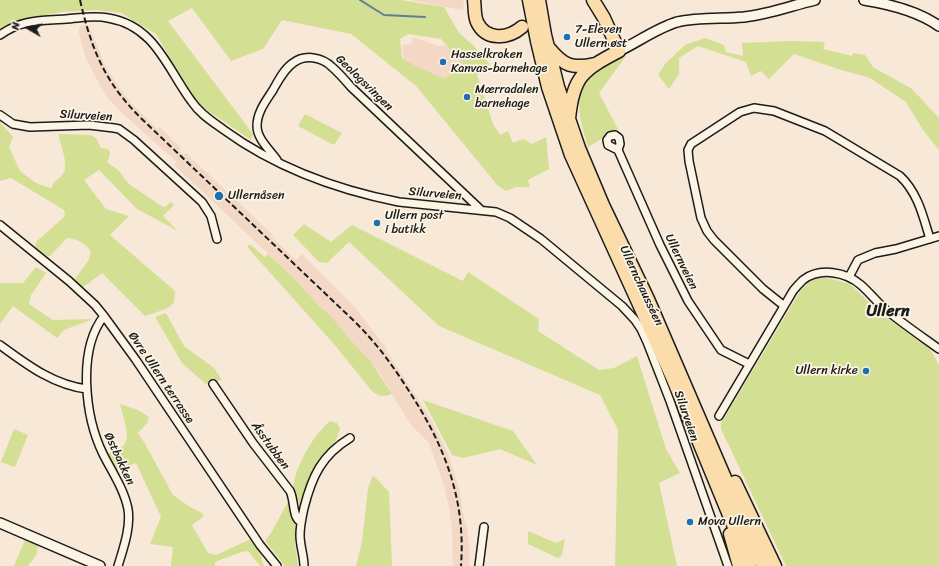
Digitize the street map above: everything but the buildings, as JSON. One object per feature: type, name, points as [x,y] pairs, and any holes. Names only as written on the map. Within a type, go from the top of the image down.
[{"type":"highway","points":[[474,0],[477,22],[488,34],[506,36],[522,27]]},
{"type":"highway","name":"Ullernchausséen","points":[[529,0],[548,86],[571,155],[664,356],[750,566]]},
{"type":"highway","name":"Ullernchausséen","points":[[539,0],[547,45],[558,87],[569,122],[591,178],[648,299],[763,566]]},
{"type":"highway","points":[[569,122],[572,96],[575,85],[595,64],[619,51],[604,18],[593,0]]},
{"type":"highway","points":[[547,45],[559,60],[568,65],[579,67],[595,64]]},
{"type":"highway","points":[[694,404],[726,463],[775,566]]},
{"type":"highway","points":[[716,482],[739,566]]},
{"type":"street","points":[[619,51],[677,22],[768,14],[815,0]]},
{"type":"street","points":[[864,0],[900,8],[939,26]]},
{"type":"street","name":"Silurveien","points":[[0,35],[17,25],[25,22],[40,20],[95,16],[111,18],[128,24],[141,32],[156,46],[192,102],[203,113],[241,141],[280,163],[366,195],[399,202],[480,209],[504,215],[529,230],[622,306],[641,329],[670,401],[728,566]]},
{"type":"street","name":"Geologsvingen","points":[[280,163],[264,143],[258,131],[257,126],[259,113],[267,98],[293,62],[313,57],[332,66],[351,87],[480,209]]},
{"type":"street","points":[[783,305],[763,289],[714,240],[701,218],[688,150],[691,144],[699,138],[740,112],[754,108],[774,111],[785,115],[825,131],[900,176],[906,182],[918,202],[930,238]]},
{"type":"street","name":"Silurveien","points":[[0,115],[13,124],[30,127],[89,125],[119,129],[134,140],[206,206],[214,222],[217,239]]},
{"type":"street","name":"Ullernveien","points":[[618,150],[660,245],[688,301],[721,350],[749,364]]},
{"type":"street","name":"Øvre Ullern terrasse","points":[[0,225],[69,281],[95,305],[104,316],[136,360],[260,545],[276,565]]},
{"type":"street","points":[[849,277],[858,260],[876,253],[896,249],[939,236]]},
{"type":"street","points":[[719,416],[783,305],[804,279],[817,273],[831,272],[849,277],[901,322],[939,349]]},
{"type":"street","name":"Østbakken","points":[[104,316],[96,327],[91,345],[88,358],[86,389],[88,406],[98,442],[122,489],[128,508],[129,522],[118,566]]},
{"type":"street","points":[[0,344],[44,375],[66,384],[86,389]]},
{"type":"street","points":[[0,351],[8,350]]},
{"type":"street","name":"Åsstubben","points":[[213,384],[253,443],[290,491],[293,498],[296,517],[298,521],[301,522]]},
{"type":"street","name":"Åsstubben","points":[[304,566],[300,540],[301,522],[310,486],[319,468],[328,455],[350,438]]},
{"type":"street","points":[[0,524],[100,566]]},
{"type":"street","points":[[479,566],[484,527]]},
{"type":"shaded area","points":[[410,0],[464,0],[463,10]]},
{"type":"shaded area","points":[[88,24],[106,67],[132,104],[157,129],[159,127],[164,131],[181,148],[179,151],[184,155],[186,153],[273,235],[272,237],[296,260],[302,254],[354,306],[386,348],[387,352],[428,414],[448,453],[459,488],[467,527],[470,549],[469,566],[453,566],[452,529],[449,508],[444,486],[429,443],[410,424],[378,370],[346,335],[332,317],[319,306],[294,278],[174,165],[177,162],[124,115],[106,96],[86,59],[79,34],[79,27]]},
{"type":"shaded area","name":"Hasselkroken Kanvas-barnehage","points":[[413,37],[438,46],[450,44],[483,64],[429,86],[404,63],[402,45],[411,44]]},
{"type":"green space","points":[[0,0],[401,0],[444,7],[459,33],[474,46],[490,65],[477,75],[493,124],[500,135],[508,131],[513,143],[523,139],[532,144],[546,137],[549,169],[528,180],[530,187],[516,187],[506,191],[498,186],[416,86],[351,34],[282,20],[263,49],[231,61],[192,8],[168,21],[253,134],[251,140],[201,106],[189,91],[156,34],[121,13],[97,10],[61,12],[22,20],[0,30]],"holes":[[[408,34],[441,39],[465,66],[444,79],[402,58],[400,39]]]},
{"type":"green space","points":[[705,38],[724,45],[726,52],[743,56],[742,43],[790,41],[825,42],[823,49],[852,56],[853,53],[865,55],[873,67],[912,89],[939,118],[939,150],[923,130],[906,102],[870,78],[794,54],[769,79],[761,71],[751,76],[746,62],[698,46],[679,58],[679,74],[669,89],[658,75],[665,64],[685,45]]},
{"type":"green space","points":[[626,56],[599,93],[618,129],[588,147],[582,126],[579,106],[583,87],[589,78],[601,68]]},
{"type":"green space","points":[[305,114],[342,133],[334,145],[298,126]]},
{"type":"green space","points":[[0,122],[13,137],[9,147],[20,171],[36,183],[50,188],[64,172],[65,160],[59,134],[91,135],[96,138],[101,148],[108,149],[110,156],[107,162],[118,170],[129,184],[163,207],[171,202],[174,205],[163,216],[178,231],[137,209],[99,170],[84,180],[106,209],[129,216],[110,235],[175,291],[174,303],[166,309],[145,316],[102,273],[82,288],[75,279],[88,261],[91,252],[87,246],[78,240],[67,238],[50,256],[39,251],[35,245],[37,241],[64,217],[65,213],[64,210],[11,178],[0,181]]},
{"type":"green space","points":[[304,224],[331,242],[352,225],[463,281],[468,272],[539,319],[538,331],[599,370],[614,368],[637,356],[666,449],[680,473],[659,483],[677,566],[615,566],[618,430],[600,395],[439,326],[349,242],[327,263],[319,262],[293,235]]},
{"type":"green space","points":[[248,245],[251,245],[265,257],[268,254],[294,278],[319,306],[332,317],[346,335],[371,362],[392,394],[381,396],[372,391],[333,343],[248,248]]},
{"type":"green space","points":[[36,267],[46,273],[31,295],[29,304],[53,320],[93,319],[64,330],[57,338],[13,306],[0,324],[0,283],[23,283]]},
{"type":"green space","points":[[819,278],[828,278],[850,284],[880,313],[930,349],[939,365],[939,566],[786,566],[721,429],[721,423],[799,293],[809,282]]},
{"type":"green space","points":[[166,313],[184,346],[214,368],[222,380],[206,384],[182,363],[155,317]]},
{"type":"green space","points":[[423,400],[513,431],[537,465],[500,449],[463,458],[452,455]]},
{"type":"green space","points":[[120,404],[138,410],[149,417],[147,423],[138,433],[173,495],[190,507],[202,513],[204,516],[192,525],[208,553],[216,555],[251,539],[261,556],[264,566],[260,566],[249,552],[245,551],[217,561],[215,566],[171,566],[173,547],[150,544],[161,517],[136,463],[117,470],[107,454],[122,447],[127,439],[126,427]]},
{"type":"green space","points":[[330,421],[337,423],[340,429],[334,445],[320,460],[309,480],[301,507],[293,493],[294,479],[304,455],[313,440]]},
{"type":"green space","points":[[14,429],[28,435],[15,467],[1,462]]},
{"type":"green space","points":[[373,475],[389,492],[392,566],[356,566],[362,542],[368,488]]},
{"type":"green space","points":[[290,498],[296,527],[295,543],[298,566],[285,566],[265,541]]},
{"type":"green space","points":[[528,531],[556,543],[565,539],[562,555],[558,558],[528,544]]},
{"type":"green space","points":[[25,540],[38,545],[37,554],[28,566],[14,566]]},
{"type":"waterway","points":[[360,0],[384,15],[425,17]]},
{"type":"railway","points":[[80,0],[90,36],[102,67],[120,95],[145,122],[368,335],[401,379],[432,430],[450,472],[460,517],[462,541],[461,566]]},
{"type":"place","name":"7-Eleven Ullern øst","points":[[567,37]]},
{"type":"place","name":"Hasselkroken Kanvas-barnehage","points":[[443,62]]},
{"type":"place","name":"Mærradalen barnehage","points":[[467,97]]},
{"type":"place","name":"Ullernåsen","points":[[219,196]]},
{"type":"place","name":"Ullern post i butikk","points":[[377,223]]},
{"type":"place","name":"Ullern kirke","points":[[866,371]]},
{"type":"place","name":"Mova Ullern","points":[[690,522]]},
{"type":"district","name":"Ullern","points":[[888,312]]}]
